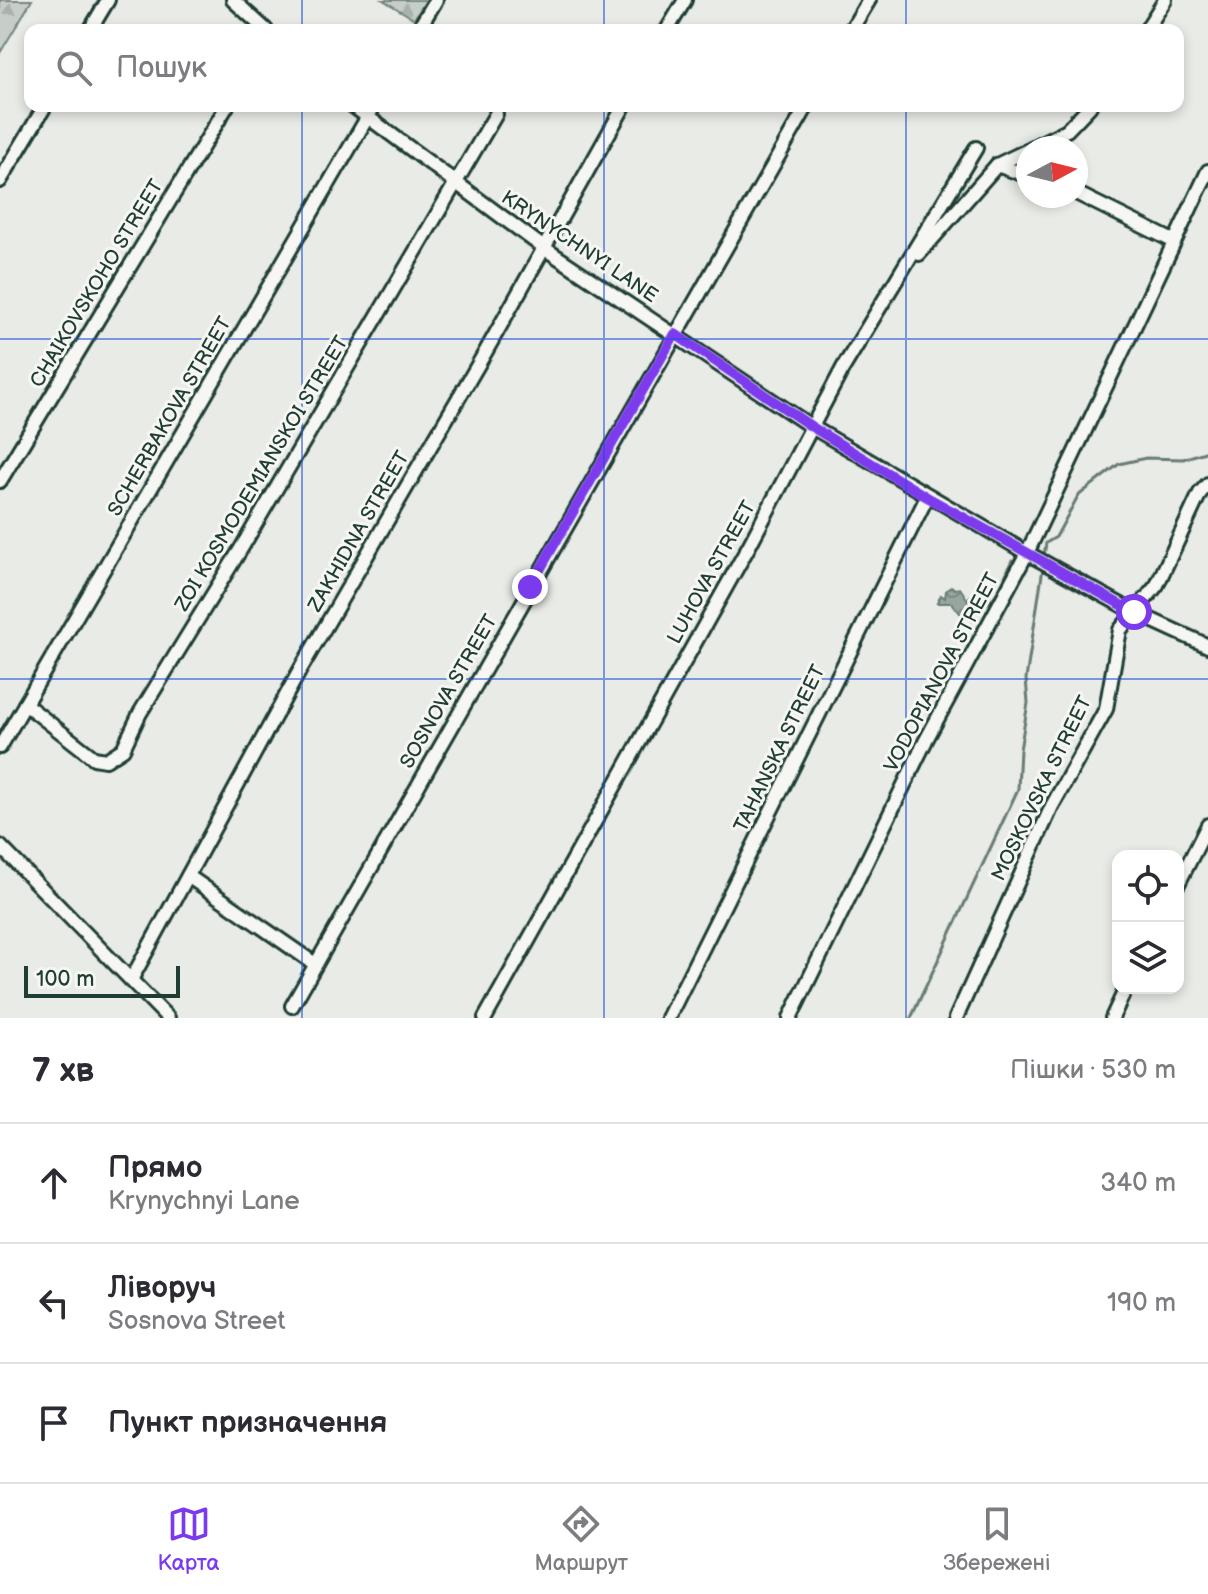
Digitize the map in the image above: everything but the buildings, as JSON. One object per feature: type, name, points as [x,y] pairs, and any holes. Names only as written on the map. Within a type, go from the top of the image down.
[{"type":"street","points":[[94,24],[108,0]]},
{"type":"street","points":[[233,0],[254,24]]},
{"type":"street","points":[[422,24],[436,0]]},
{"type":"street","points":[[671,24],[685,0]]},
{"type":"street","points":[[855,24],[869,0]]},
{"type":"street","points":[[1150,24],[1165,0]]},
{"type":"street","points":[[0,181],[41,112]]},
{"type":"street","name":"CHAIKOVSKOHO STREET","points":[[0,481],[223,112]]},
{"type":"street","name":"KRYNYCHNYI LANE","points":[[371,112],[455,183],[544,248],[812,427],[927,497],[1050,566],[1134,612],[1208,646]]},
{"type":"street","name":"SCHERBAKOVA STREET","points":[[0,747],[371,112]]},
{"type":"street","name":"ZAKHIDNA STREET","points":[[131,980],[300,670],[621,112]]},
{"type":"street","name":"SOSNOVA STREET","points":[[292,1006],[804,112]]},
{"type":"street","points":[[1055,136],[1067,130],[1084,112]]},
{"type":"street","name":"ZOI KOSMODEMIANSKOI STREET","points":[[25,704],[94,758],[106,760],[123,749],[140,713],[242,547],[496,114]]},
{"type":"street","name":"LUHOVA STREET","points":[[485,1018],[749,546],[843,368],[976,148]]},
{"type":"street","points":[[897,279],[997,165],[1016,156]]},
{"type":"street","points":[[997,165],[1016,172]]},
{"type":"street","name":"VODOPIANOVA STREET","points":[[790,1018],[926,740],[1032,556],[1173,241],[1208,171]]},
{"type":"street","points":[[1088,199],[1173,241]]},
{"type":"street","name":"MOSKOVSKA STREET","points":[[956,1018],[1052,806],[1106,709],[1120,630],[1157,585],[1200,493],[1208,484]]},
{"type":"street","name":"TAHANSKA STREET","points":[[668,1018],[927,497]]},
{"type":"street","points":[[1184,872],[1208,825]]},
{"type":"street","points":[[0,846],[168,1018]]},
{"type":"street","points":[[188,876],[315,964]]},
{"type":"street","points":[[1112,1018],[1123,994]]},
{"type":"green space","points":[[0,0],[32,0],[0,53]]},
{"type":"green space","points":[[383,0],[426,0],[414,19]]},
{"type":"water","points":[[951,586],[960,588],[968,600],[970,596],[978,604],[970,609],[974,622],[968,616],[963,617],[952,603],[937,603],[941,595],[945,598]]},
{"type":"waterway","points":[[1044,556],[1046,543],[1056,537],[1078,496],[1119,464],[1146,458],[1183,459],[1208,451]]},
{"type":"waterway","points":[[976,608],[984,606],[995,596],[1012,560],[1020,561]]},
{"type":"waterway","points":[[911,1018],[1018,789],[1020,750],[1028,703],[1026,679],[1043,568]]},
{"type":"route","points":[[530,587],[675,334],[812,427],[927,497],[1134,612]]}]
